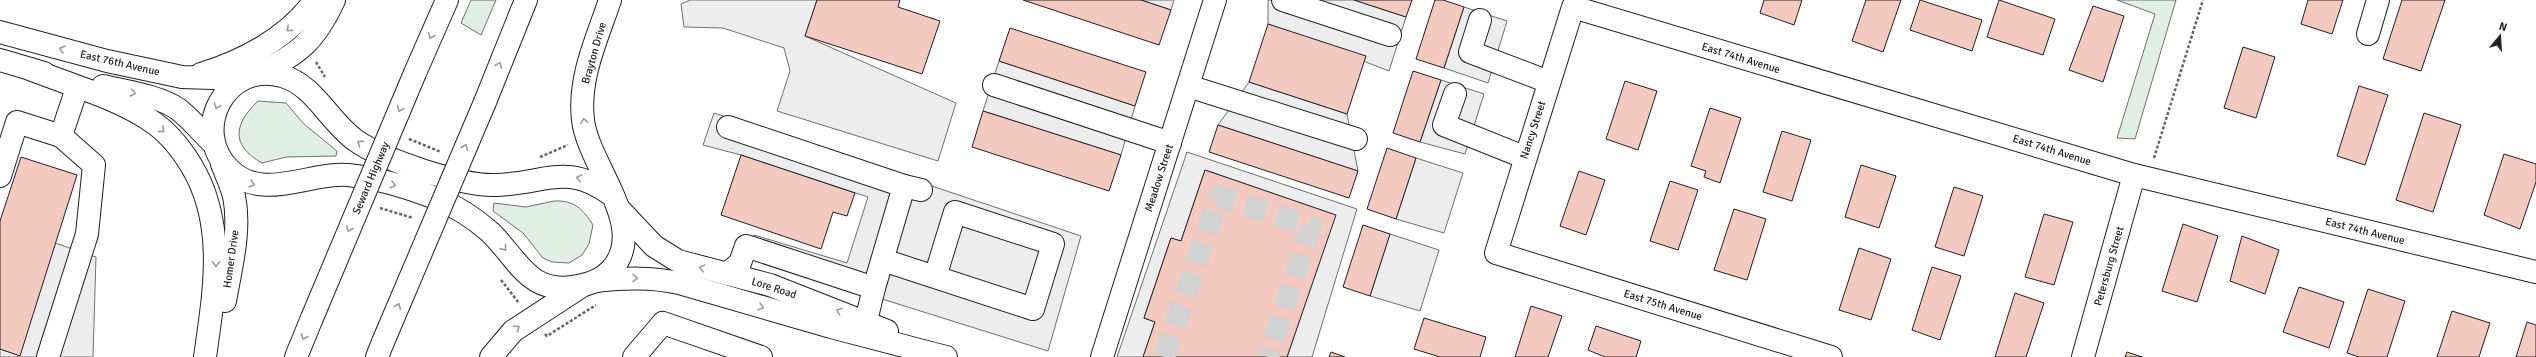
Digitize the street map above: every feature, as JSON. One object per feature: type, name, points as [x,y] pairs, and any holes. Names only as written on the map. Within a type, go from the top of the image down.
[{"type":"main road","points":[[182,77],[214,70],[270,42],[288,31],[315,0]]},
{"type":"main road","points":[[218,152],[213,118],[218,100],[232,85],[285,61],[306,46],[320,28],[334,0]]},
{"type":"main road","name":"Seward Highway","points":[[296,357],[447,0]]},
{"type":"main road","points":[[380,349],[485,102],[526,0]]},
{"type":"main road","name":"Brayton Drive","points":[[610,0],[586,70],[582,104],[583,121],[589,146],[617,203]]},
{"type":"main road","name":"Meadow Street","points":[[1102,357],[1215,0]]},
{"type":"main road","points":[[1283,0],[1390,35]]},
{"type":"main road","points":[[2368,34],[2378,0]]},
{"type":"main road","name":"East 74th Avenue","points":[[1573,7],[2141,176],[2536,272]]},
{"type":"main road","name":"Nancy Street","points":[[1496,254],[1524,157],[1573,7]]},
{"type":"main road","points":[[1480,20],[1470,52],[1549,82]]},
{"type":"main road","name":"East 76th Avenue","points":[[0,32],[107,61],[182,77],[279,75],[299,83],[348,134],[365,147],[405,163],[471,183],[493,186],[566,176],[596,185],[617,203]]},
{"type":"main road","points":[[0,60],[166,103],[178,109],[218,152]]},
{"type":"main road","points":[[30,69],[132,110],[163,130],[186,157],[202,185],[211,214],[216,246],[215,273],[205,357]]},
{"type":"main road","points":[[994,85],[1170,143]]},
{"type":"main road","points":[[1188,86],[1356,139]]},
{"type":"main road","points":[[61,136],[77,88]]},
{"type":"main road","points":[[1455,94],[1444,125],[1524,157]]},
{"type":"main road","points":[[0,176],[17,122],[61,136],[94,165],[86,234],[48,357]]},
{"type":"main road","points":[[728,127],[912,188],[883,260],[874,288],[866,322]]},
{"type":"main road","name":"Lore Road","points":[[218,152],[238,178],[254,185],[275,186],[312,177],[345,175],[364,178],[432,197],[464,211],[480,224],[531,278],[550,287],[569,288],[589,283],[628,278],[655,278],[679,283],[831,327],[942,356]]},
{"type":"main road","name":"Homer Drive","points":[[209,357],[224,308],[235,238],[234,196],[218,152]]},
{"type":"main road","name":"Petersburg Street","points":[[2083,357],[2141,176]]},
{"type":"main road","points":[[491,357],[512,331],[611,270],[620,254],[624,230],[617,203]]},
{"type":"main road","name":"Lore Road","points":[[617,203],[654,246],[669,257],[688,264],[789,292],[866,322],[942,356]]},
{"type":"main road","points":[[883,260],[1033,309],[1052,244],[955,212],[935,276]]},
{"type":"main road","points":[[727,274],[740,263],[746,246],[874,288]]},
{"type":"main road","name":"East 75th Avenue","points":[[1496,254],[1831,357]]},
{"type":"main road","points":[[634,357],[663,323],[761,357]]},
{"type":"path","points":[[2141,176],[2204,0]]},
{"type":"path","points":[[315,59],[329,82]]},
{"type":"path","points":[[406,138],[442,152]]},
{"type":"path","points":[[538,157],[573,143]]},
{"type":"path","points":[[377,208],[415,218]]},
{"type":"path","points":[[500,278],[521,306]]},
{"type":"green space","points":[[471,0],[496,0],[481,35],[461,23]]},
{"type":"green space","points":[[2117,0],[2176,0],[2135,139],[2117,138],[2155,14]]},
{"type":"green space","points":[[258,101],[286,103],[304,124],[337,151],[336,156],[286,157],[262,163],[252,156],[244,149],[240,142],[239,134],[240,126],[244,118]]},
{"type":"green space","points":[[554,201],[567,202],[582,210],[593,225],[589,244],[582,255],[569,263],[552,262],[543,258],[523,233],[493,211],[494,203],[526,207]]},
{"type":"shaded area","points":[[690,0],[817,0],[805,36],[956,103],[938,161],[777,111],[790,71],[784,48],[723,28],[684,27],[681,4]]},
{"type":"shaded area","points":[[1141,0],[1174,0],[1171,10]]},
{"type":"shaded area","points":[[1268,0],[1354,0],[1406,17],[1389,71],[1268,24]]},
{"type":"shaded area","points":[[1464,7],[1507,21],[1488,83],[1444,68]]},
{"type":"shaded area","points":[[999,61],[1135,106],[1121,155],[983,111]]},
{"type":"shaded area","points":[[1441,80],[1484,94],[1465,154],[1420,142]]},
{"type":"shaded area","points":[[1249,82],[1347,114],[1358,171],[1218,125]]},
{"type":"shaded area","points":[[714,113],[1081,236],[1048,351],[748,257],[754,235],[847,263],[868,197],[741,155],[703,145]]},
{"type":"shaded area","points":[[1187,152],[1357,209],[1312,357],[1287,357],[1335,215],[1205,170],[1181,241],[1171,238],[1144,318],[1155,322],[1143,357],[1117,357]]},
{"type":"shaded area","points":[[1416,158],[1463,173],[1444,233],[1396,219]]},
{"type":"shaded area","points":[[1390,234],[1439,250],[1420,311],[1370,296]]},
{"type":"shaded area","points":[[55,243],[96,257],[93,357],[0,357],[0,349],[19,355]]},
{"type":"building","points":[[817,0],[900,0],[898,7],[940,21],[922,74],[805,36]]},
{"type":"building","points":[[1023,0],[1141,0],[1171,10],[1159,45]]},
{"type":"building","points":[[1354,0],[1412,0],[1406,17]]},
{"type":"building","points":[[1435,0],[1443,0],[1464,7],[1444,68],[1416,59]]},
{"type":"building","points":[[1764,0],[1802,0],[1794,25],[1760,13]]},
{"type":"building","points":[[1866,0],[1901,0],[1883,52],[1852,41]]},
{"type":"building","points":[[1920,0],[1982,20],[1972,51],[1910,30]]},
{"type":"building","points":[[1999,0],[2055,19],[2043,55],[1987,37]]},
{"type":"building","points":[[2308,0],[2343,0],[2332,34],[2301,24]]},
{"type":"building","points":[[2402,0],[2445,0],[2421,71],[2383,59]]},
{"type":"building","points":[[2093,6],[2124,16],[2103,82],[2069,70]]},
{"type":"building","points":[[1268,24],[1366,56],[1347,114],[1249,82]]},
{"type":"building","points":[[1010,28],[1146,72],[1135,106],[999,61]]},
{"type":"building","points":[[2243,47],[2275,57],[2256,118],[2224,108]]},
{"type":"building","points":[[1413,71],[1441,80],[1420,142],[1393,133]]},
{"type":"building","points":[[1625,81],[1657,91],[1638,150],[1606,139]]},
{"type":"building","points":[[2359,86],[2388,95],[2365,165],[2337,156]]},
{"type":"building","points":[[1710,108],[1741,118],[1720,183],[1704,177],[1706,171],[1691,166]]},
{"type":"building","points":[[983,111],[1121,155],[1109,191],[972,147]]},
{"type":"building","points":[[2424,113],[2461,125],[2433,212],[2396,200]]},
{"type":"building","points":[[1218,125],[1358,171],[1349,198],[1209,152]]},
{"type":"building","points":[[1782,131],[1811,140],[1792,201],[1763,192]]},
{"type":"building","points":[[1387,148],[1416,158],[1396,219],[1367,209]]},
{"type":"building","points":[[2504,154],[2536,164],[2536,182],[2520,229],[2484,215]]},
{"type":"building","points":[[741,155],[855,193],[847,216],[833,212],[821,249],[721,215]]},
{"type":"building","points":[[21,157],[77,175],[20,356],[0,349],[0,221]]},
{"type":"building","points":[[1861,165],[1896,176],[1879,228],[1845,217]]},
{"type":"building","points":[[1205,170],[1336,215],[1287,357],[1143,357],[1155,322],[1144,318],[1171,238],[1181,241]]},
{"type":"building","points":[[1579,171],[1605,180],[1586,235],[1560,226]]},
{"type":"building","points":[[1670,181],[1698,190],[1678,250],[1650,241]]},
{"type":"building","points":[[1954,187],[1983,196],[1964,256],[1935,247]]},
{"type":"building","points":[[1734,209],[1766,219],[1747,280],[1714,270]]},
{"type":"building","points":[[2044,214],[2073,222],[2054,285],[2025,277]]},
{"type":"building","points":[[2183,224],[2218,236],[2197,302],[2162,291]]},
{"type":"building","points":[[1363,225],[1390,234],[1370,296],[1343,287]]},
{"type":"building","points":[[2242,236],[2279,250],[2265,294],[2230,281]]},
{"type":"building","points":[[1859,248],[1891,259],[1871,320],[1839,310]]},
{"type":"building","points":[[1932,267],[1961,276],[1940,340],[1912,330]]},
{"type":"building","points":[[2299,287],[2344,302],[2329,348],[2283,332]]},
{"type":"building","points":[[2368,289],[2405,301],[2387,357],[2359,357],[2347,353]]},
{"type":"building","points":[[2015,293],[2044,303],[2026,357],[1995,357]]},
{"type":"building","points":[[1531,306],[1562,316],[1548,357],[1515,357]]},
{"type":"building","points":[[2452,311],[2490,323],[2479,357],[2437,357]]},
{"type":"building","points":[[1424,318],[1486,337],[1480,357],[1440,357],[1414,349]]},
{"type":"building","points":[[2527,322],[2536,325],[2536,357],[2516,357]]},
{"type":"building","points":[[1596,326],[1641,341],[1636,357],[1605,357],[1588,350]]},
{"type":"building","points":[[1331,352],[1345,357],[1329,357]]},
{"type":"building","points":[[2127,352],[2142,357],[2125,357]]},
{"type":"tunnel","points":[[1164,357],[1219,196],[1311,227],[1268,357]]}]
